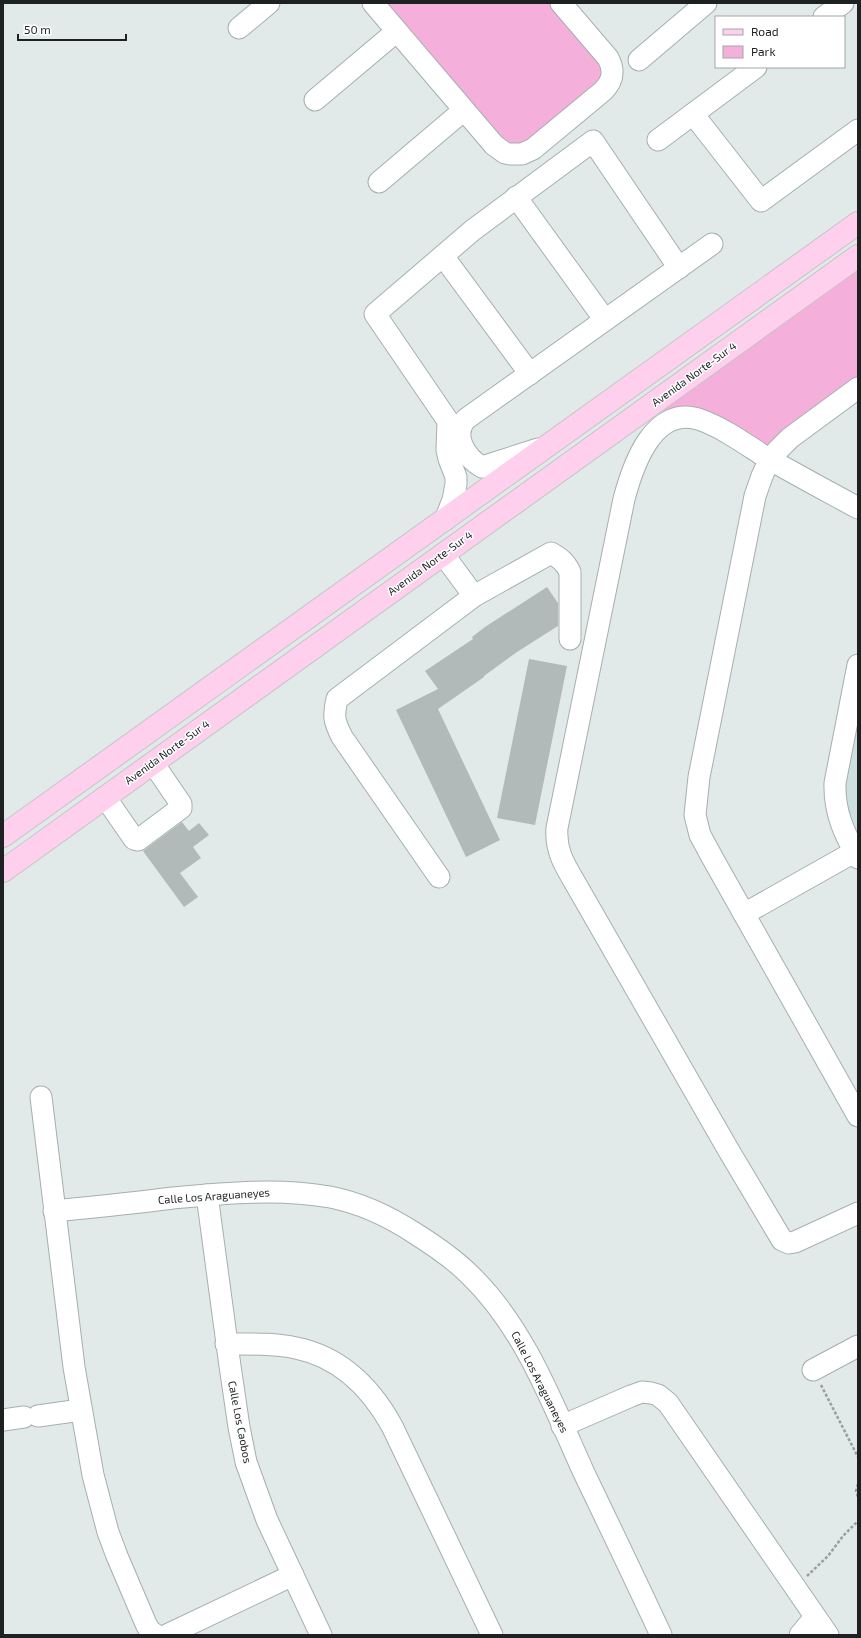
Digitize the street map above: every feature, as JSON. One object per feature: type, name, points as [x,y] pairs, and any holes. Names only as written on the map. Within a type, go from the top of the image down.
[{"type":"main road","points":[[3,836],[858,223]]},
{"type":"main road","name":"Avenida Norte-Sur 4","points":[[3,871],[858,256]]},
{"type":"street","points":[[238,28],[269,3]]},
{"type":"street","points":[[373,3],[494,146],[499,150],[510,154],[522,154],[533,149],[608,86],[613,74],[611,63],[561,3]]},
{"type":"street","points":[[639,60],[706,3]]},
{"type":"street","points":[[825,16],[843,3]]},
{"type":"street","points":[[315,100],[397,31]]},
{"type":"street","points":[[658,140],[755,68]]},
{"type":"street","points":[[379,182],[464,110]]},
{"type":"street","points":[[694,114],[761,201],[858,130]]},
{"type":"street","points":[[482,467],[475,463],[466,453],[454,447],[446,417],[375,314],[473,230],[593,141],[679,268]]},
{"type":"street","points":[[516,197],[605,320]]},
{"type":"street","points":[[445,520],[453,500],[456,484],[456,477],[449,459],[466,419],[712,244]]},
{"type":"street","points":[[443,256],[530,374]]},
{"type":"street","points":[[858,388],[790,438],[770,459],[762,476],[755,496],[695,805],[695,815],[700,835],[858,1116]]},
{"type":"street","points":[[654,403],[676,419]]},
{"type":"street","points":[[858,508],[713,425],[691,417],[676,419],[665,423],[652,433],[632,472],[624,499],[558,820],[557,846],[562,860],[643,1002],[729,1152],[782,1240],[790,1243],[795,1242],[858,1213]]},
{"type":"street","points":[[456,484],[482,467],[548,445]]},
{"type":"street","points":[[439,877],[342,737],[334,721],[333,714],[337,699],[474,596],[551,553],[566,564],[570,572],[570,639]]},
{"type":"street","points":[[443,554],[474,596]]},
{"type":"street","points":[[744,914],[856,855],[840,824],[835,796],[835,783],[858,665]]},
{"type":"street","points":[[105,797],[134,839],[138,840],[181,808],[181,804],[153,763]]},
{"type":"street","points":[[41,1097],[54,1211],[81,1410],[93,1475],[108,1532],[129,1587],[146,1624],[150,1631],[156,1635]]},
{"type":"street","name":"Calle Los Araguaneyes","points":[[54,1211],[207,1195],[278,1191],[331,1197],[363,1206],[401,1224],[448,1256],[470,1275],[499,1308],[526,1350],[661,1635]]},
{"type":"street","name":"Calle Los Caobos","points":[[207,1195],[238,1427],[246,1462],[268,1520],[321,1635]]},
{"type":"street","points":[[226,1344],[296,1347],[333,1362],[361,1383],[384,1411],[392,1426],[492,1635]]},
{"type":"street","points":[[813,1370],[858,1346]]},
{"type":"street","points":[[562,1426],[642,1392],[658,1395],[668,1403],[700,1448],[828,1635]]},
{"type":"street","points":[[3,1420],[81,1410]]},
{"type":"street","points":[[167,1635],[293,1575]]},
{"type":"street","points":[[800,1635],[815,1617]]},
{"type":"path","points":[[813,1370],[858,1457]]},
{"type":"path","points":[[858,1484],[856,1491],[858,1497]]},
{"type":"path","points":[[796,1589],[810,1572],[828,1556],[843,1536],[858,1521]]},
{"type":"shaded area","points":[[858,665],[858,858],[840,824]]},
{"type":"green space","points":[[373,3],[561,3],[613,74],[515,155]]},
{"type":"green space","points":[[858,256],[858,388],[778,450],[676,419],[654,403]]},
{"type":"building","points":[[547,587],[558,603],[558,626],[517,652],[438,709],[500,840],[466,857],[396,710],[438,689],[425,671],[473,639],[472,637],[485,627]]},
{"type":"building","points":[[529,659],[567,666],[535,825],[497,818]]},
{"type":"building","points":[[182,822],[189,831],[199,823],[209,835],[193,847],[201,858],[180,873],[198,897],[184,907],[143,851]]}]
